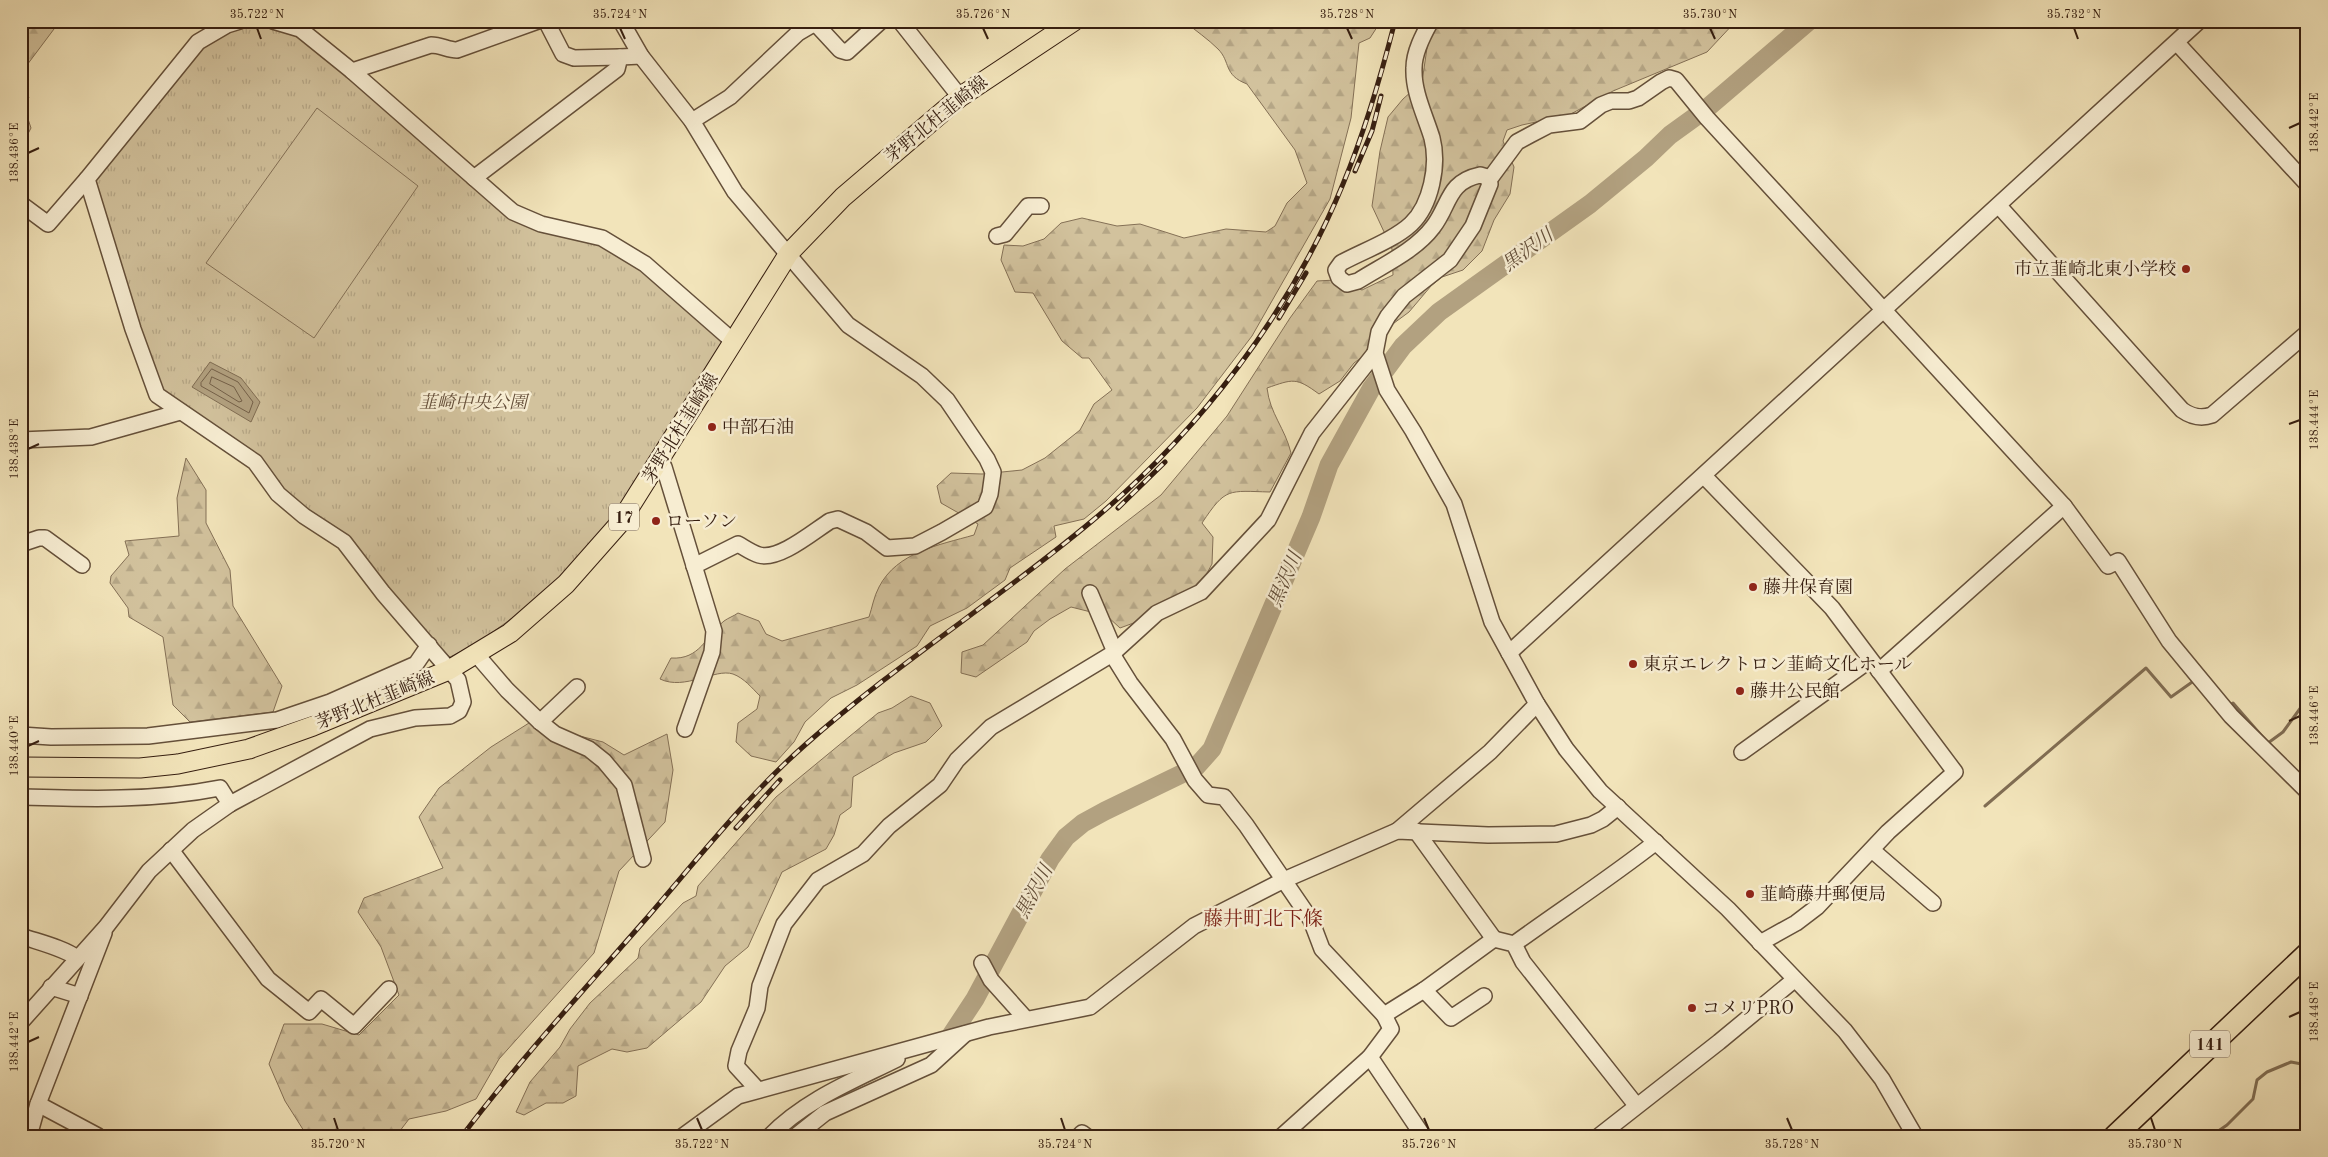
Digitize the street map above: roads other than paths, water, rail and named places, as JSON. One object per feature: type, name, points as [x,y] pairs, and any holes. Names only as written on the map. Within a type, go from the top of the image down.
[{"type":"highway","name":"141","points":[[2115,1136],[2307,954]]},
{"type":"main road","name":"茅野北杜韮崎線","points":[[21,767],[140,768],[178,764],[249,749],[312,726],[449,670],[532,617],[566,584],[619,524],[789,253],[843,197],[960,97],[1074,21]]},
{"type":"street","points":[[21,204],[48,224],[85,188],[198,42],[227,25],[240,21]]},
{"type":"street","points":[[273,21],[296,25],[352,71],[513,212],[541,224],[602,238],[645,264],[734,342]]},
{"type":"street","points":[[352,71],[431,44],[457,50],[538,21]]},
{"type":"street","points":[[546,21],[563,54],[574,58],[641,56]]},
{"type":"street","points":[[621,21],[641,56],[692,121],[735,192],[789,253],[848,325],[922,376],[947,400],[988,459],[993,472],[990,494],[985,507],[915,546],[887,548],[866,532],[838,519],[830,521],[780,553],[769,556],[759,555],[738,544],[694,566]]},
{"type":"street","points":[[629,37],[636,21]]},
{"type":"street","points":[[692,121],[730,97],[798,33],[815,23],[840,50],[847,52],[881,21]]},
{"type":"street","points":[[900,21],[960,97]]},
{"type":"street","points":[[1431,21],[1422,38],[1414,66],[1415,84],[1432,140],[1434,170],[1428,196],[1421,212],[1411,224],[1341,263],[1336,270],[1339,278],[1347,284],[1358,281],[1424,238],[1434,226],[1452,191],[1463,180],[1480,174],[1489,180]]},
{"type":"street","points":[[1509,653],[2198,22]]},
{"type":"street","points":[[2177,43],[2307,184]]},
{"type":"street","points":[[474,178],[616,69],[620,56]]},
{"type":"street","points":[[1915,1136],[1868,1059],[1845,1032],[1728,909],[1600,791],[1566,749],[1537,704],[1492,622],[1454,504],[1384,382],[1377,359],[1379,332],[1388,316],[1404,296],[1450,260],[1473,226],[1487,193],[1489,180],[1518,142],[1549,125],[1580,121],[1601,105],[1611,101],[1629,101],[1638,98],[1669,78],[1676,80],[1700,110],[2064,506],[2108,566],[2118,561],[2169,641],[2220,702],[2307,791]]},
{"type":"street","points":[[21,1022],[76,958],[106,927],[149,871],[193,830],[230,804],[370,729],[415,718],[450,716],[459,710],[463,702],[458,680],[406,621],[344,542],[304,516],[278,494],[255,462],[156,394],[85,188]]},
{"type":"street","points":[[997,236],[1005,234],[1028,206],[1041,206]]},
{"type":"street","points":[[1999,206],[2176,403],[2189,415],[2204,418],[2212,415],[2307,332]]},
{"type":"street","points":[[758,1090],[736,1066],[739,1051],[756,1008],[760,986],[784,924],[818,880],[863,854],[889,826],[940,784],[957,760],[991,727],[1114,653],[1158,613],[1201,592],[1268,520],[1312,433],[1377,359]]},
{"type":"street","points":[[21,440],[90,437],[180,412]]},
{"type":"street","points":[[658,463],[664,467],[714,631],[712,652],[684,729]]},
{"type":"street","points":[[1704,476],[1820,594],[1955,772],[1888,832],[1817,908],[1796,923],[1760,943]]},
{"type":"street","points":[[1742,752],[1874,666],[2064,506]]},
{"type":"street","points":[[21,544],[45,538],[82,565]]},
{"type":"street","points":[[1090,593],[1114,653],[1130,683],[1173,739],[1195,780],[1208,795],[1224,798],[1246,825],[1311,920],[1322,949],[1384,1015],[1391,1029],[1370,1057],[1282,1136]]},
{"type":"street","points":[[21,736],[148,736],[277,720],[330,702],[416,664],[429,645]]},
{"type":"street","points":[[476,654],[507,690],[540,722],[555,734],[589,749],[604,761],[624,785],[643,859]]},
{"type":"street","points":[[540,722],[577,687]]},
{"type":"street","points":[[683,1136],[738,1096],[939,1040],[1026,1019],[1090,1007],[1194,926],[1284,880],[1397,831],[1490,752],[1537,704]]},
{"type":"street","points":[[21,797],[154,798],[183,796],[220,788],[230,804]]},
{"type":"street","points":[[1397,831],[1488,835],[1556,834],[1591,825],[1604,819],[1618,807]]},
{"type":"street","points":[[1416,831],[1494,939],[1514,944],[1523,962],[1636,1105]]},
{"type":"street","points":[[1514,944],[1572,902],[1600,885],[1656,842]]},
{"type":"street","points":[[171,850],[268,980],[309,1012],[321,999],[354,1026],[389,989]]},
{"type":"street","points":[[1872,850],[1933,903]]},
{"type":"street","points":[[28,1136],[38,1104],[106,927]]},
{"type":"street","points":[[21,936],[51,948],[68,951],[76,958]]},
{"type":"street","points":[[1384,1015],[1424,990],[1459,962],[1494,939]]},
{"type":"street","points":[[986,971],[1026,1019]]},
{"type":"street","points":[[1598,1136],[1719,1042],[1794,980]]},
{"type":"street","points":[[51,987],[80,996]]},
{"type":"street","points":[[1424,990],[1451,1018],[1484,996]]},
{"type":"street","points":[[796,1136],[825,1113],[931,1065],[964,1034]]},
{"type":"street","points":[[770,1136],[812,1102],[902,1057],[915,1047]]},
{"type":"street","points":[[1370,1057],[1423,1136]]},
{"type":"street","points":[[38,1104],[98,1136]]},
{"type":"street","points":[[1080,1136],[1082,1133],[1086,1136]]},
{"type":"water","points":[[210,362],[241,378],[260,402],[251,422],[192,387]]},
{"type":"waterway","name":"黒沢川","points":[[942,1049],[975,999],[1050,859],[1066,837],[1083,823],[1105,811],[1196,767],[1212,749],[1311,517],[1329,465],[1371,389],[1403,346],[1439,312],[1590,204],[1646,158],[1670,135],[1706,109],[1809,21]]},
{"type":"waterway","points":[[1985,806],[2146,668],[2171,697],[2195,680]]},
{"type":"waterway","points":[[2228,706],[2233,703],[2268,743],[2283,732],[2307,699]]},
{"type":"waterway","points":[[2211,1136],[2227,1125],[2253,1099],[2257,1080],[2267,1072],[2291,1062],[2307,1065]]},
{"type":"waterway","name":"黒沢川","points":[[785,1136],[799,1122],[829,1106]]},
{"type":"railway","points":[[462,1136],[552,1026],[722,830],[783,765],[875,687],[1021,578],[1092,521],[1169,449],[1204,409],[1238,368],[1269,324],[1321,232],[1343,184],[1358,144],[1378,83],[1395,21]]},
{"type":"railway","points":[[1355,171],[1372,131],[1381,96]]},
{"type":"railway","points":[[1279,318],[1306,273]]},
{"type":"railway","points":[[1118,508],[1165,462]]},
{"type":"railway","points":[[736,828],[780,780]]},
{"type":"place","name":"市立韮崎北東小学校","points":[[2186,269]]},
{"type":"place","name":"中部石油","points":[[712,427]]},
{"type":"place","name":"ローソン","points":[[656,521]]},
{"type":"place","name":"藤井保育園","points":[[1753,587]]},
{"type":"place","name":"東京エレクトロン韮崎文化ホール","points":[[1633,664]]},
{"type":"place","name":"藤井公民館","points":[[1740,691]]},
{"type":"place","name":"韮崎藤井郵便局","points":[[1750,894]]},
{"type":"place","name":"コメリPRO","points":[[1692,1008]]},
{"type":"district","name":"藤井町北下條","points":[[1263,918]]},
{"type":"park label","name":"韮崎中央公園","points":[[473,402]]}]
